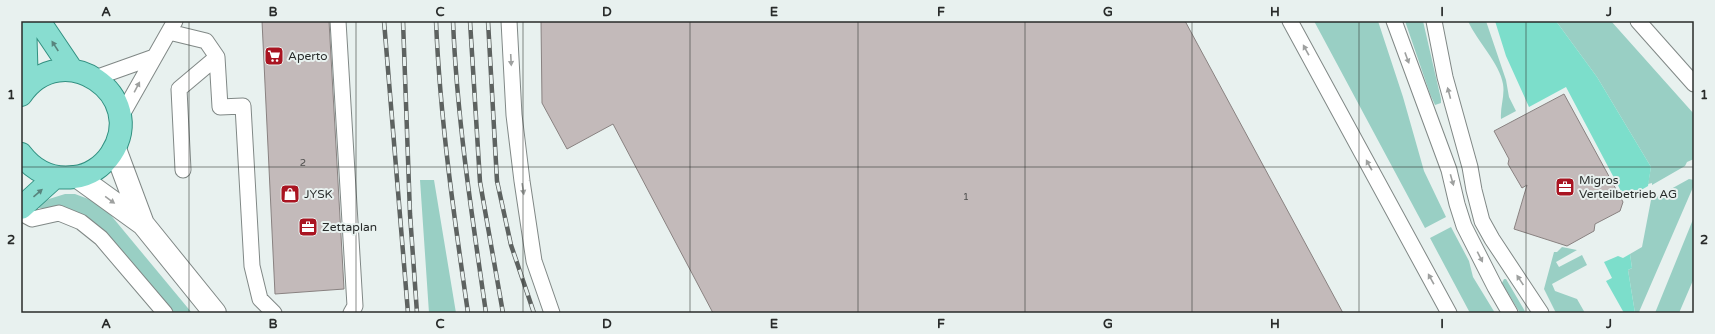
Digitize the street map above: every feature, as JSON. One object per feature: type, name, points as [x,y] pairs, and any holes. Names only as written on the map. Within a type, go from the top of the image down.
[{"type":"main road","points":[[24,91],[25,21]]},
{"type":"main road","points":[[39,21],[72,70]]},
{"type":"main road","points":[[21,154],[31,165],[42,173],[55,177],[78,177],[100,167],[108,159],[115,149],[120,134],[120,118],[116,102],[108,88],[84,72],[60,70],[47,73],[36,78],[24,91]]},
{"type":"main road","points":[[115,149],[143,224]]},
{"type":"main road","points":[[21,208],[55,177]]},
{"type":"main road","points":[[78,177],[143,224],[215,313]]},
{"type":"lane","points":[[338,21],[355,306],[351,313]]},
{"type":"lane","points":[[509,21],[514,115],[522,181],[534,261],[552,313]]},
{"type":"lane","points":[[1290,21],[1449,313]]},
{"type":"lane","points":[[1394,21],[1449,170],[1464,226],[1510,313]]},
{"type":"lane","points":[[1434,21],[1456,120],[1470,167],[1482,221],[1541,313]]},
{"type":"lane","points":[[1440,53],[1444,21]]},
{"type":"lane","points":[[1638,21],[1694,84]]},
{"type":"lane","points":[[120,118],[172,26],[206,40],[217,56],[220,107],[243,106],[252,266],[260,300],[274,313]]},
{"type":"lane","points":[[183,170],[180,89],[217,56]]},
{"type":"lane","points":[[95,78],[154,57]]},
{"type":"lane","points":[[1432,127],[1456,120]]},
{"type":"lane","points":[[21,213],[32,219],[59,213],[81,222],[101,238],[165,313]]},
{"type":"lane","points":[[1489,275],[1509,264]]},
{"type":"shaded area","points":[[1314,21],[1378,21],[1403,97],[1424,171],[1446,217],[1425,228]]},
{"type":"shaded area","points":[[1405,21],[1423,21],[1441,103],[1435,105],[1430,94]]},
{"type":"shaded area","points":[[1468,21],[1486,21],[1506,80],[1509,97],[1516,111],[1501,119],[1503,84],[1501,76]]},
{"type":"shaded area","points":[[1495,21],[1556,21],[1597,77],[1651,167],[1648,186],[1631,196],[1622,193],[1566,87],[1529,107],[1506,56]]},
{"type":"shaded area","points":[[1556,21],[1611,21],[1694,114],[1694,159],[1687,162],[1685,166],[1652,185],[1652,183],[1648,184],[1651,167],[1597,77]]},
{"type":"shaded area","points":[[1689,179],[1694,180],[1694,185],[1639,312],[1635,313],[1628,270],[1632,268],[1630,254],[1642,247],[1651,200]]},
{"type":"shaded area","points":[[420,180],[434,180],[456,313],[429,313]]},
{"type":"shaded area","points":[[65,194],[75,194],[91,200],[109,213],[192,313],[173,313],[133,266],[83,216],[70,209],[60,206],[45,209],[35,207],[49,199]]},
{"type":"shaded area","points":[[1694,217],[1694,278],[1679,313],[1655,313]]},
{"type":"shaded area","points":[[1451,227],[1469,261],[1473,277],[1495,313],[1470,313],[1430,238]]},
{"type":"shaded area","points":[[1562,247],[1577,250],[1556,262],[1559,267],[1582,255],[1587,265],[1552,284],[1555,291],[1577,299],[1585,313],[1556,313],[1544,289],[1554,252],[1557,252]]},
{"type":"shaded area","points":[[1630,254],[1632,268],[1628,270],[1635,313],[1624,313],[1606,281],[1612,278],[1604,262],[1618,256],[1623,258]]},
{"type":"shaded area","points":[[1504,279],[1506,279],[1526,313],[1520,313],[1502,283]]},
{"type":"building","points":[[262,21],[329,21],[344,289],[275,294]]},
{"type":"building","points":[[541,21],[1185,21],[1343,313],[713,313],[613,124],[567,149],[542,103]]},
{"type":"building","points":[[1564,94],[1623,202],[1620,211],[1595,224],[1594,231],[1567,246],[1514,229],[1527,185],[1522,188],[1508,164],[1509,159],[1494,131]]},
{"type":"railway","points":[[384,21],[408,313]]},
{"type":"railway","points":[[403,21],[410,214],[417,313]]},
{"type":"railway","points":[[436,21],[444,131],[468,313]]},
{"type":"railway","points":[[453,21],[458,94],[470,204],[486,313]]},
{"type":"railway","points":[[470,21],[480,182],[503,313]]},
{"type":"railway","points":[[488,21],[497,181],[511,245],[534,313]]},
{"type":"place","name":"Aperto","points":[[274,56]]},
{"type":"place","name":"Migros Verteilbetrieb AG","points":[[1565,187]]},
{"type":"place","name":"JYSK","points":[[290,194]]},
{"type":"place","name":"Zettaplan","points":[[308,227]]}]
